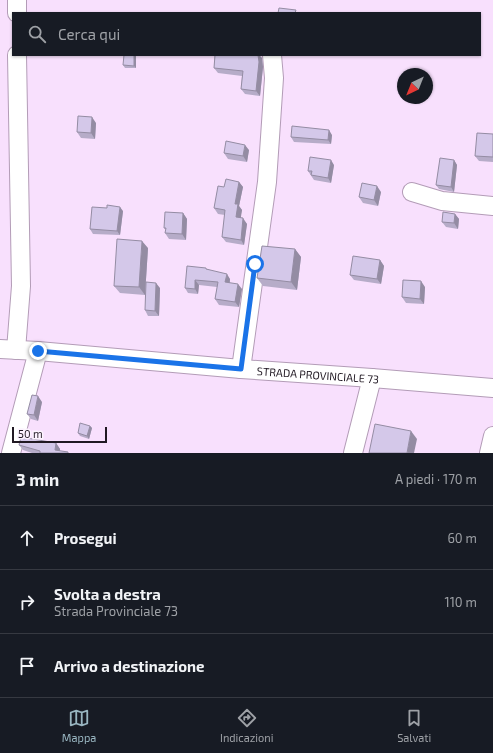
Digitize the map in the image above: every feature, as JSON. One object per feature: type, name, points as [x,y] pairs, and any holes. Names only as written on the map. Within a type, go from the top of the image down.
[{"type":"street","points":[[17,0],[17,12]]},
{"type":"street","points":[[8,350],[21,286],[17,56]]},
{"type":"street","points":[[241,369],[267,182],[274,78],[272,56]]},
{"type":"street","points":[[412,192],[442,201],[493,206]]},
{"type":"street","name":"STRADA PROVINCIALE 73","points":[[8,350],[38,351],[241,369],[493,388]]},
{"type":"street","points":[[11,453],[38,351]]},
{"type":"street","points":[[353,453],[372,378]]},
{"type":"street","points":[[489,453],[493,436]]},
{"type":"building","points":[[279,8],[296,10],[295,12],[278,12]]},
{"type":"building","points":[[124,56],[134,56],[134,66],[123,65]]},
{"type":"building","points":[[215,56],[258,56],[259,62],[256,91],[241,89],[243,71],[214,68]]},
{"type":"building","points":[[78,116],[92,117],[91,133],[77,132]]},
{"type":"building","points":[[292,126],[329,130],[328,140],[291,137]]},
{"type":"building","points":[[477,133],[493,134],[493,157],[475,156]]},
{"type":"building","points":[[226,141],[245,145],[243,156],[224,153]]},
{"type":"building","points":[[310,157],[331,160],[328,178],[311,175],[312,171],[308,171]]},
{"type":"building","points":[[440,158],[454,160],[451,187],[436,185]]},
{"type":"building","points":[[226,179],[239,182],[235,204],[238,204],[236,217],[243,218],[241,240],[222,237],[225,210],[214,208],[218,186],[224,187]]},
{"type":"building","points":[[362,183],[377,186],[374,200],[359,197]]},
{"type":"building","points":[[107,205],[120,207],[117,231],[90,229],[92,207],[107,208]]},
{"type":"building","points":[[165,212],[183,213],[182,234],[165,233]]},
{"type":"building","points":[[443,212],[455,214],[454,223],[442,222]]},
{"type":"building","points":[[117,239],[142,241],[139,287],[114,286]]},
{"type":"building","points":[[262,246],[295,249],[291,282],[257,278]]},
{"type":"building","points":[[353,256],[380,260],[377,279],[350,275]]},
{"type":"building","points":[[187,266],[206,268],[227,274],[225,282],[238,284],[235,302],[215,299],[218,282],[195,280],[195,289],[185,288]]},
{"type":"building","points":[[403,280],[421,281],[420,299],[402,297]]},
{"type":"building","points":[[146,282],[156,283],[155,311],[145,310]]},
{"type":"building","points":[[32,395],[38,396],[34,415],[27,414]]},
{"type":"building","points":[[80,423],[90,426],[87,436],[78,433]]},
{"type":"building","points":[[375,424],[411,431],[407,453],[369,453]]},
{"type":"building","points":[[21,437],[56,443],[55,450],[68,453],[40,453],[40,451],[19,445]]},
{"type":"route","points":[[38,351],[241,369],[255,264]]}]
